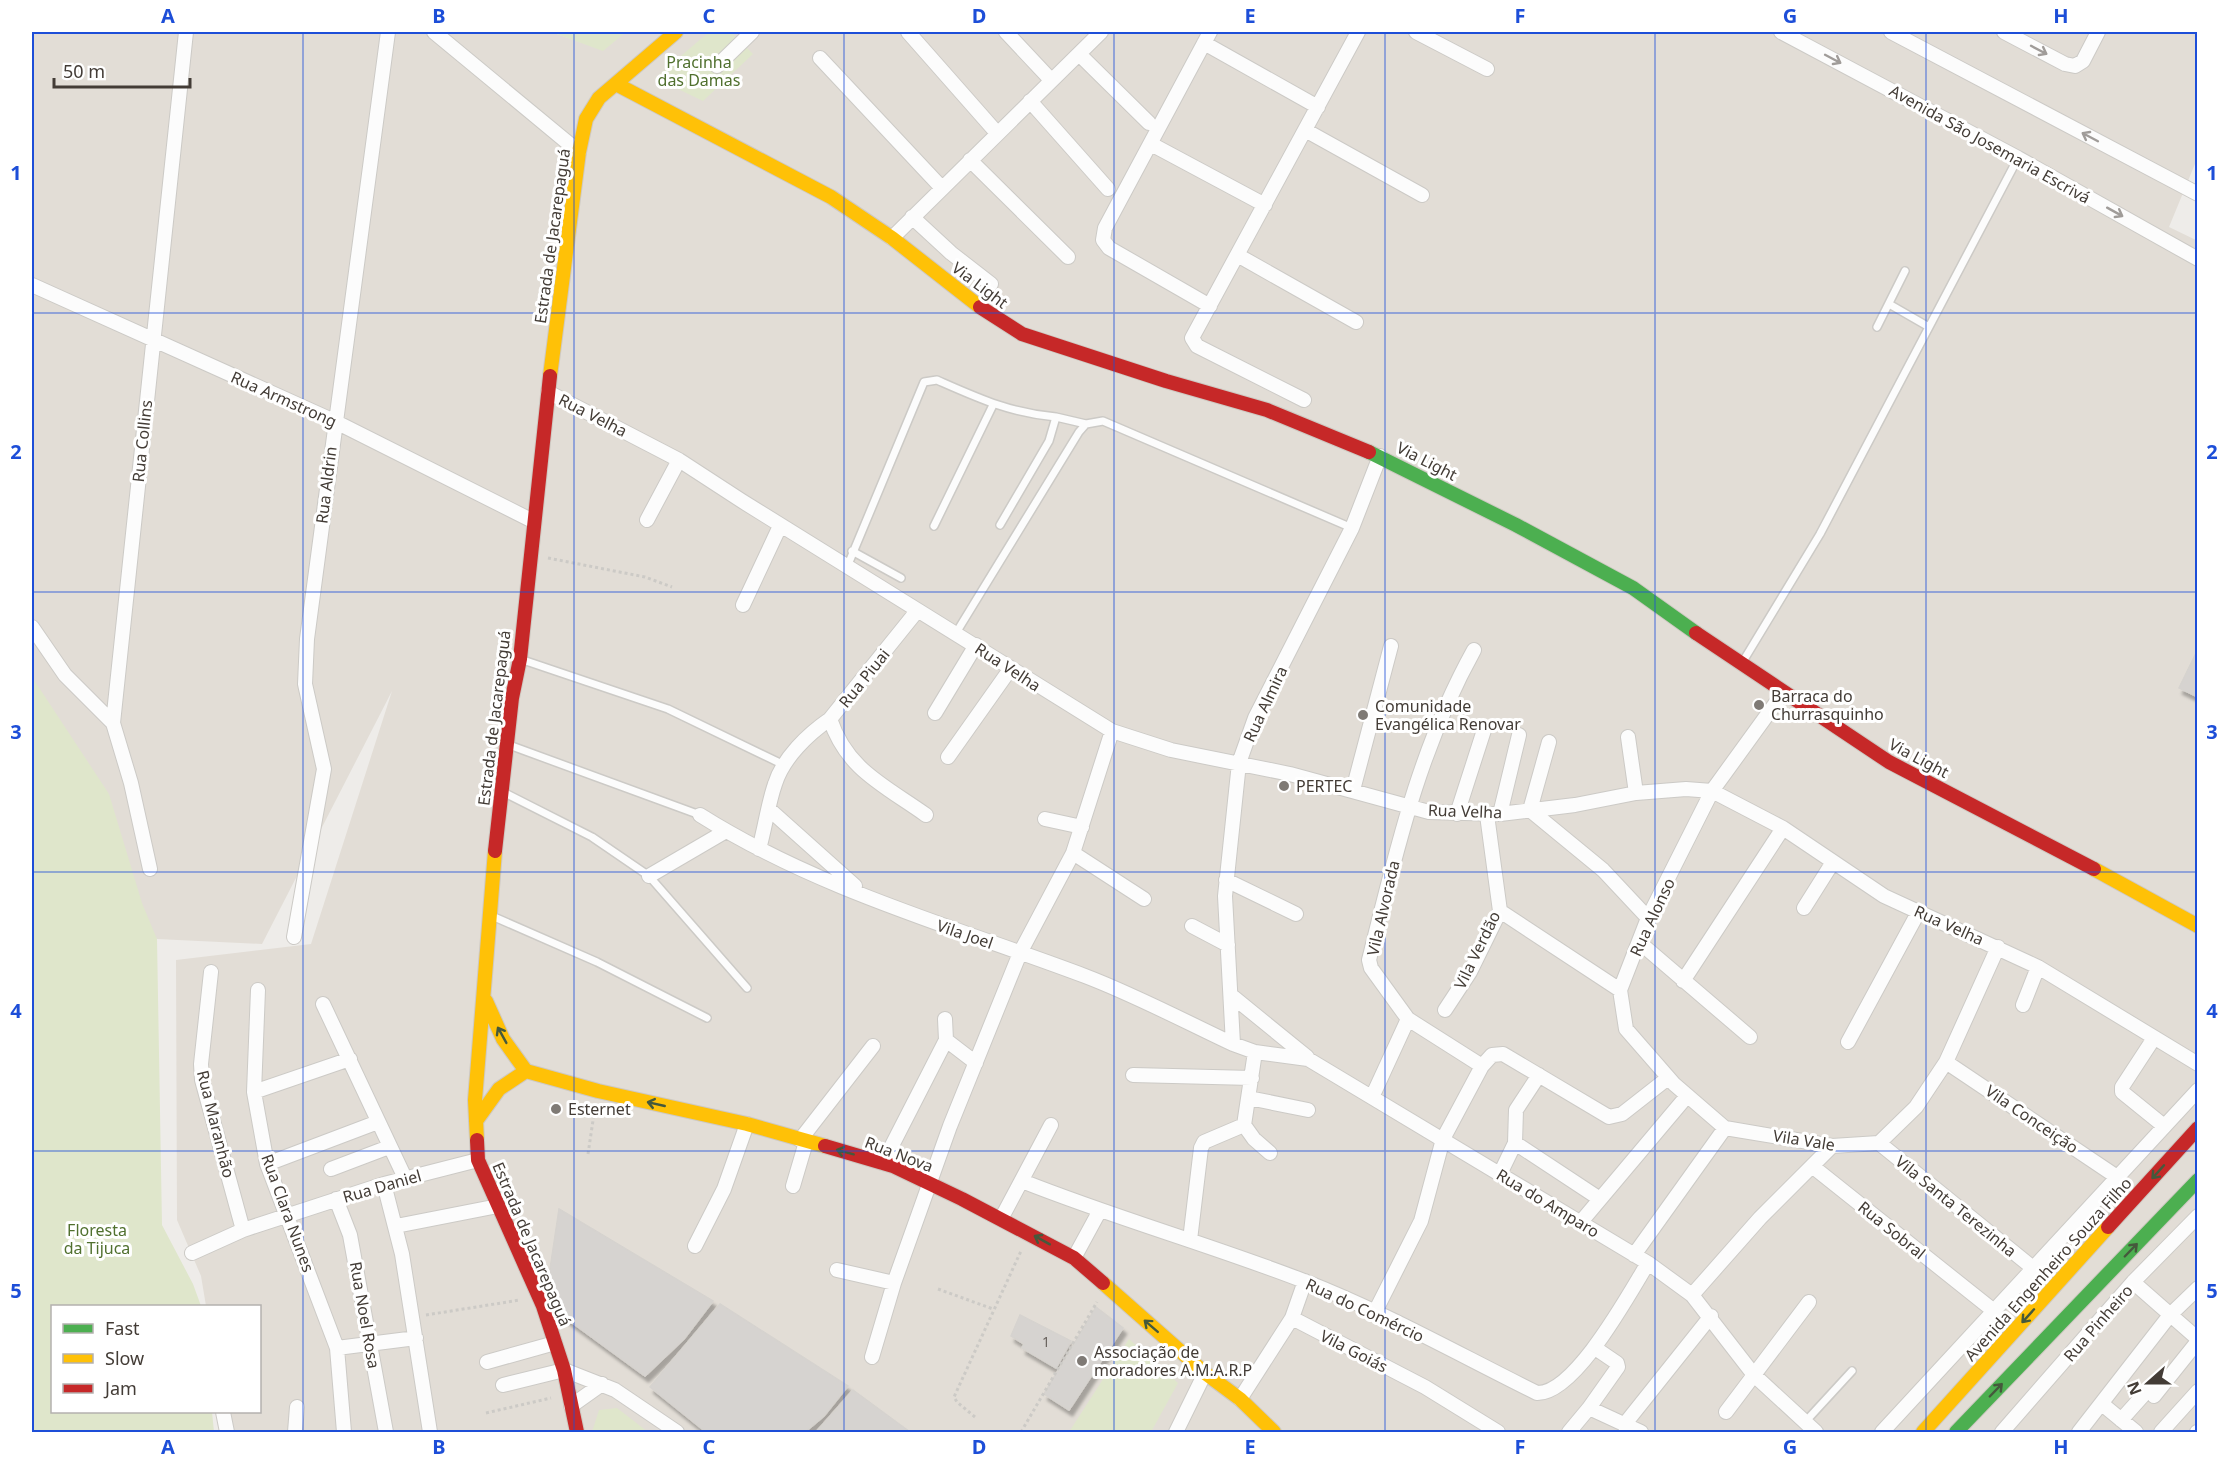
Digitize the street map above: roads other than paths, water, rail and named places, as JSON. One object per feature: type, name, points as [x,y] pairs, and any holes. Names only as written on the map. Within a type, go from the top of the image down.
[{"type":"street","name":"Rua Collins","points":[[113,723],[186,32]]},
{"type":"street","name":"Rua Aldrin","points":[[294,938],[324,769],[305,684],[307,639],[334,421],[388,32]]},
{"type":"street","points":[[434,32],[579,152]]},
{"type":"street","name":"Estrada de Jacarepaguá","points":[[577,1432],[564,1370],[540,1297],[478,1160],[476,1122],[484,996],[506,744],[520,659],[529,554],[579,152],[591,108],[676,32]]},
{"type":"street","points":[[717,66],[752,32]]},
{"type":"street","points":[[908,32],[998,133]]},
{"type":"street","points":[[1006,32],[1052,80]]},
{"type":"street","points":[[892,238],[941,187],[1101,32]]},
{"type":"street","points":[[1304,400],[1194,344],[1193,335],[1239,256],[1358,32]]},
{"type":"street","points":[[1416,32],[1487,69]]},
{"type":"street","name":"Avenida São Josemaria Escrivá","points":[[1781,32],[2018,158],[2198,259]]},
{"type":"street","points":[[1891,32],[2198,194]]},
{"type":"street","points":[[2004,32],[2065,64],[2074,66],[2083,61],[2098,32]]},
{"type":"street","points":[[1210,306],[1109,248],[1103,240],[1105,228],[1207,38],[1318,107]]},
{"type":"street","points":[[1079,54],[1149,123]]},
{"type":"street","points":[[820,58],[941,187]]},
{"type":"street","name":"Via Light","points":[[616,84],[831,197],[892,238],[995,319],[1022,334],[1166,381],[1268,410],[1380,456],[1634,588],[1741,665],[1889,762],[2082,862],[2198,926]]},
{"type":"street","points":[[1030,101],[1108,189]]},
{"type":"street","points":[[1305,130],[1422,195]]},
{"type":"street","points":[[1151,144],[1265,205]]},
{"type":"street","points":[[970,160],[1068,257]]},
{"type":"street","points":[[912,217],[951,253],[991,284]]},
{"type":"street","points":[[1239,256],[1356,322]]},
{"type":"street","name":"Rua Armstrong","points":[[32,285],[334,421],[533,521]]},
{"type":"street","name":"Rua Velha","points":[[548,392],[679,460],[780,526],[1112,731],[1170,750],[1239,763],[1353,790],[1430,812],[1493,815],[1575,806],[1636,793],[1686,789],[1712,791],[1783,828],[1884,896],[2038,966],[2198,1064]]},
{"type":"street","name":"Rua Almira","points":[[1233,1044],[1226,880],[1239,763],[1255,718],[1352,528],[1380,456]]},
{"type":"street","points":[[647,520],[679,460]]},
{"type":"street","points":[[742,605],[780,526]]},
{"type":"street","name":"Rua Piuai","points":[[917,611],[830,719],[836,737],[852,763],[926,815]]},
{"type":"street","points":[[32,627],[65,675],[113,723],[131,783],[150,869]]},
{"type":"street","points":[[935,713],[976,645]]},
{"type":"street","points":[[1353,790],[1391,646]]},
{"type":"street","name":"Vila Alvorada","points":[[1474,650],[1452,690],[1407,806],[1369,960],[1371,968],[1408,1019],[1482,1066]]},
{"type":"street","points":[[948,757],[1011,668]]},
{"type":"street","name":"Rua Alonso","points":[[1620,990],[1648,918],[1712,791],[1783,693]]},
{"type":"street","points":[[759,849],[775,783],[784,765],[813,731],[830,719]]},
{"type":"street","points":[[1457,814],[1485,727]]},
{"type":"street","points":[[872,1358],[894,1283],[976,1063],[1020,953],[1073,853],[1112,731]]},
{"type":"street","points":[[1493,815],[1519,735]]},
{"type":"street","points":[[1628,737],[1636,793]]},
{"type":"street","points":[[1550,742],[1530,810],[1603,870],[1648,918]]},
{"type":"street","points":[[770,810],[865,896]]},
{"type":"street","name":"Vila Joel","points":[[700,815],[759,849],[865,896],[1087,976],[1233,1044]]},
{"type":"street","name":"Vila Verdão","points":[[1446,1010],[1470,972],[1500,911],[1493,815]]},
{"type":"street","points":[[1045,819],[1082,827]]},
{"type":"street","points":[[1683,981],[1783,828]]},
{"type":"street","points":[[649,876],[726,831]]},
{"type":"street","points":[[1073,853],[1144,899]]},
{"type":"street","points":[[1804,908],[1833,862]]},
{"type":"street","points":[[1226,880],[1296,914]]},
{"type":"street","points":[[1500,911],[1620,990],[1626,1029],[1668,1078],[1725,1128],[1634,1255]]},
{"type":"street","points":[[1848,1042],[1918,911]]},
{"type":"street","points":[[1192,926],[1228,945]]},
{"type":"street","points":[[1639,942],[1750,1037]]},
{"type":"street","points":[[1879,1143],[1916,1107],[1946,1062],[1998,947]]},
{"type":"street","points":[[2023,1005],[2038,966]]},
{"type":"street","name":"Rua Maranhão","points":[[211,972],[201,1064],[202,1080],[243,1230]]},
{"type":"street","name":"Rua Clara Nunes","points":[[258,990],[254,1092],[267,1164],[337,1348],[344,1432]]},
{"type":"street","points":[[476,1122],[498,1089],[526,1071],[503,1039],[484,996]]},
{"type":"street","points":[[1232,996],[1308,1059]]},
{"type":"street","points":[[323,1004],[405,1178]]},
{"type":"street","points":[[884,1163],[946,1041],[945,1019]]},
{"type":"street","points":[[1373,1095],[1408,1019]]},
{"type":"street","points":[[2154,1038],[2122,1087],[2122,1092],[2164,1126]]},
{"type":"street","points":[[946,1041],[976,1063]]},
{"type":"street","name":"Rua do Amparo","points":[[1233,1044],[1255,1052],[1308,1059],[1373,1095],[1648,1263],[1692,1295],[1711,1316],[1734,1351],[1754,1375],[1816,1432]]},
{"type":"street","points":[[794,1186],[803,1141],[873,1046]]},
{"type":"street","points":[[1255,1052],[1244,1125],[1254,1139],[1270,1154]]},
{"type":"street","points":[[1375,1312],[1421,1221],[1443,1139],[1482,1066],[1492,1055],[1503,1054],[1609,1117],[1622,1114],[1668,1078]]},
{"type":"street","points":[[254,1092],[350,1059]]},
{"type":"street","name":"Vila Conceição","points":[[1946,1062],[2117,1177]]},
{"type":"street","name":"Rua Nova","points":[[526,1071],[598,1091],[747,1124],[884,1163],[930,1184],[1030,1233],[1074,1258],[1205,1373],[1239,1398],[1274,1432]]},
{"type":"street","points":[[1133,1075],[1165,1074],[1252,1078]]},
{"type":"street","points":[[1500,1174],[1515,1143],[1517,1105],[1539,1075]]},
{"type":"street","points":[[1882,1432],[2198,1090]]},
{"type":"street","points":[[1580,1222],[1687,1096]]},
{"type":"street","points":[[1249,1098],[1308,1110]]},
{"type":"street","points":[[267,1164],[378,1122]]},
{"type":"street","points":[[695,1246],[724,1189],[747,1124]]},
{"type":"street","points":[[1001,1219],[1051,1125]]},
{"type":"street","points":[[1190,1240],[1202,1144],[1244,1125]]},
{"type":"street","name":"Vila Vale","points":[[1725,1128],[1832,1146],[1879,1143]]},
{"type":"street","name":"Avenida Engenheiro Souza Filho","points":[[1923,1432],[2198,1128]]},
{"type":"street","points":[[1515,1143],[1600,1199]]},
{"type":"street","name":"Vila Santa Terezinha","points":[[1879,1143],[2033,1268]]},
{"type":"street","points":[[1692,1295],[1760,1218],[1832,1146]]},
{"type":"street","points":[[331,1169],[389,1147]]},
{"type":"street","name":"Rua Daniel","points":[[286,1214],[405,1178],[478,1160]]},
{"type":"street","name":"Rua Sobral","points":[[1812,1166],[1994,1311]]},
{"type":"street","points":[[1956,1432],[2198,1180]]},
{"type":"street","name":"Rua do Comércio","points":[[1022,1182],[1099,1212],[1190,1240],[1305,1281],[1375,1312],[1537,1393],[1552,1391],[1595,1348],[1648,1263]]},
{"type":"street","points":[[384,1184],[396,1226],[413,1317],[430,1432]]},
{"type":"street","name":"Rua Noel Rosa","points":[[336,1199],[350,1235],[386,1432]]},
{"type":"street","points":[[396,1226],[498,1206]]},
{"type":"street","points":[[1074,1258],[1099,1212]]},
{"type":"street","points":[[192,1252],[286,1214]]},
{"type":"street","name":"Rua Pinheiro","points":[[2002,1432],[2133,1282],[2198,1216]]},
{"type":"street","points":[[837,1270],[894,1283]]},
{"type":"street","points":[[1239,1398],[1292,1318],[1305,1281]]},
{"type":"street","points":[[2121,1420],[2151,1394],[2198,1340],[2133,1282]]},
{"type":"street","points":[[2079,1432],[2170,1316],[2198,1288]]},
{"type":"street","points":[[1726,1412],[1809,1302]]},
{"type":"street","points":[[1624,1425],[1711,1316]]},
{"type":"street","name":"Vila Goiás","points":[[1292,1318],[1425,1387],[1498,1432]]},
{"type":"street","points":[[337,1348],[416,1338]]},
{"type":"street","points":[[487,1362],[555,1343]]},
{"type":"street","points":[[1569,1432],[1618,1367],[1617,1363],[1595,1348]]},
{"type":"street","points":[[503,1384],[564,1370],[602,1384],[677,1432]]},
{"type":"street","points":[[1176,1432],[1205,1373]]},
{"type":"street","points":[[570,1400],[602,1384]]},
{"type":"street","points":[[2161,1432],[2198,1390]]},
{"type":"street","points":[[2102,1404],[2136,1432]]},
{"type":"street","points":[[295,1432],[297,1407]]},
{"type":"street","points":[[1589,1408],[1641,1432]]},
{"type":"street","points":[[223,1413],[227,1432]]},
{"type":"lane","points":[[1741,665],[1820,534],[2018,158]]},
{"type":"lane","points":[[1877,327],[1905,271]]},
{"type":"lane","points":[[1889,304],[1929,327]]},
{"type":"lane","points":[[846,567],[924,382],[937,380],[993,405],[1024,414],[1056,417],[1086,424],[1102,421],[1352,528]]},
{"type":"lane","points":[[934,526],[993,405]]},
{"type":"lane","points":[[1000,525],[1049,441],[1056,417]]},
{"type":"lane","points":[[956,633],[1086,424]]},
{"type":"lane","points":[[852,551],[902,578]]},
{"type":"lane","points":[[520,659],[668,708],[784,765]]},
{"type":"lane","points":[[506,744],[700,815]]},
{"type":"lane","points":[[501,790],[592,837],[649,876],[747,988]]},
{"type":"lane","points":[[490,915],[597,962],[707,1018]]},
{"type":"lane","points":[[1806,1421],[1852,1371]]},
{"type":"place","name":"Barraca do Churrasquinho","points":[[1759,705]]},
{"type":"place","name":"Comunidade Evangélica Renovar","points":[[1363,715]]},
{"type":"place","name":"PERTEC","points":[[1284,786]]},
{"type":"place","name":"Esternet","points":[[556,1109]]},
{"type":"place","name":"Associação de moradores A.M.A.R.P","points":[[1082,1361]]},
{"type":"park label","name":"Pracinha das Damas","points":[[699,71]]},
{"type":"park label","name":"Floresta da Tijuca","points":[[97,1239]]}]
